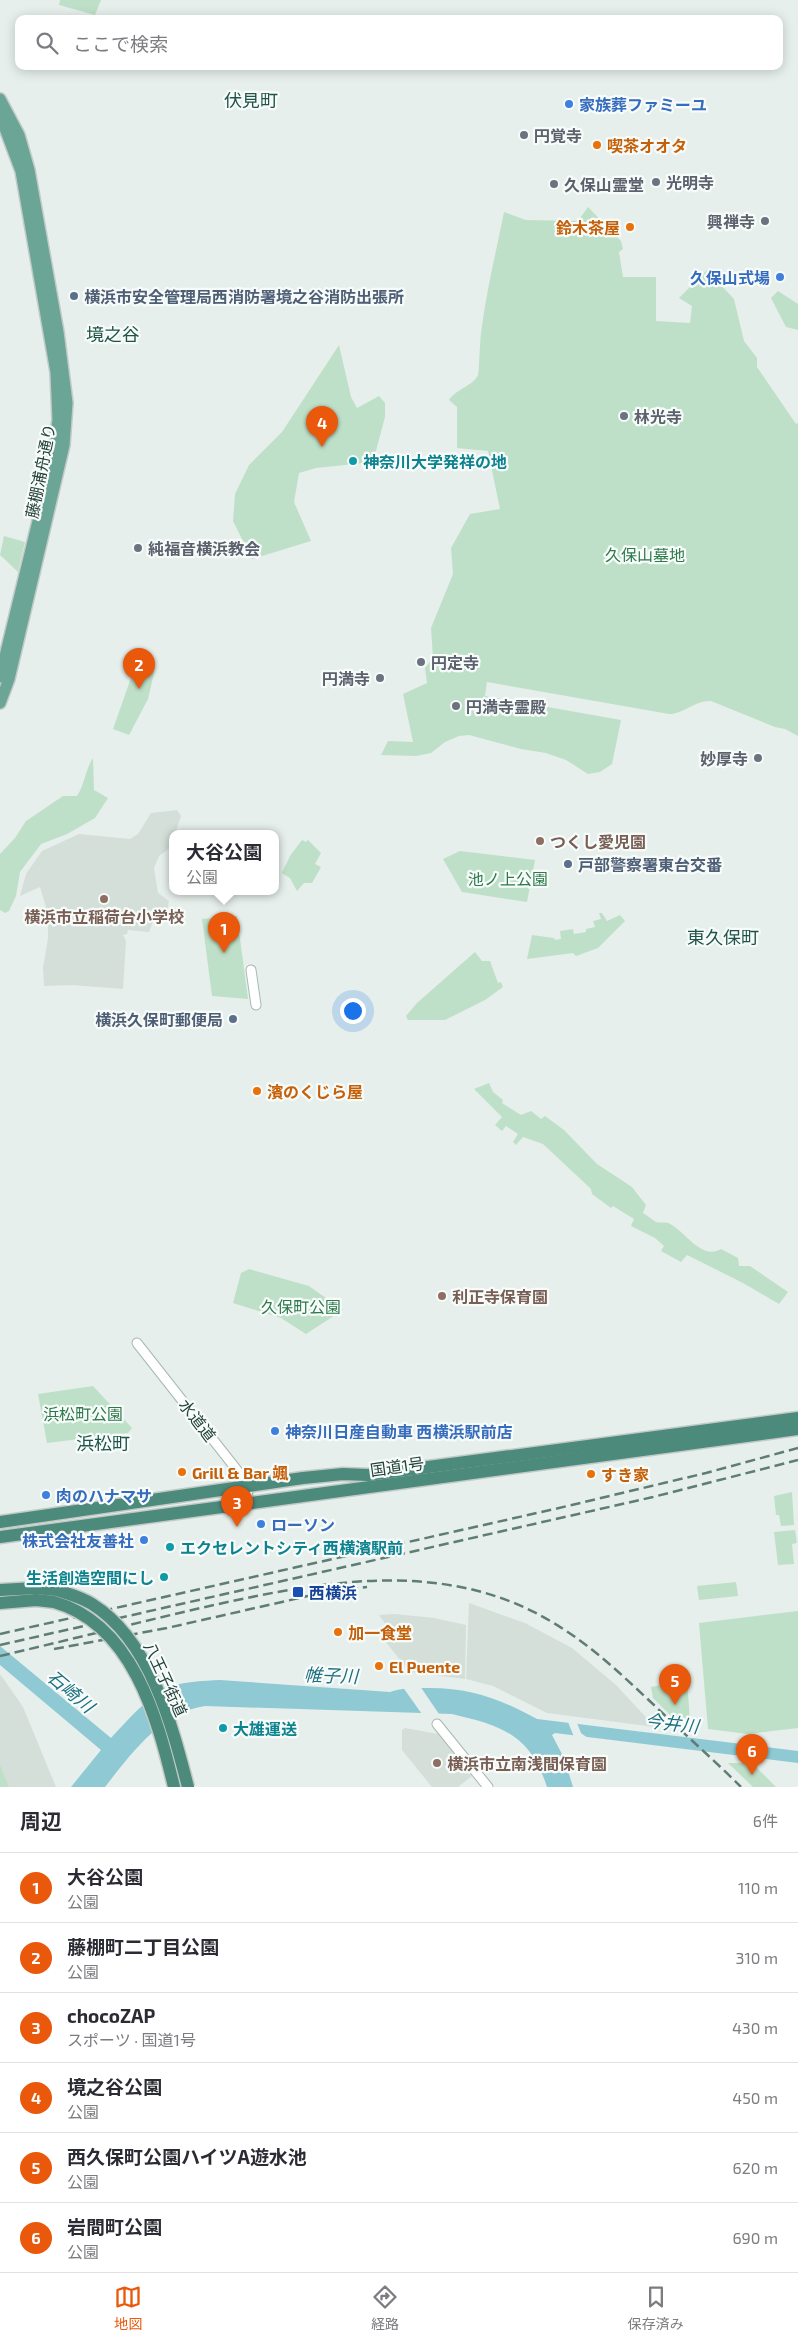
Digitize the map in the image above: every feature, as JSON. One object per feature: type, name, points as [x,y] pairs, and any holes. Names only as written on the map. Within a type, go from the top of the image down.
[{"type":"highway","name":"国道1号","points":[[0,1522],[247,1485],[343,1474],[377,1474],[798,1418]]},
{"type":"highway","name":"国道1号","points":[[0,1536],[798,1429]]},
{"type":"highway","name":"八王子街道","points":[[0,1590],[36,1588],[55,1596],[84,1613],[111,1636],[145,1694],[162,1740],[174,1787]]},
{"type":"highway","name":"八王子街道","points":[[0,1603],[55,1596],[92,1604],[107,1615],[133,1645],[155,1686],[175,1736],[188,1787]]},
{"type":"main road","name":"藤棚浦舟通り","points":[[0,99],[18,135],[29,170],[58,332],[67,403],[64,445],[9,679],[0,703]]},
{"type":"main road","name":"藤棚浦舟通り","points":[[0,115],[21,171],[56,372],[58,420],[49,476],[0,677]]},
{"type":"street","points":[[251,970],[256,1005]]},
{"type":"street","name":"水道道","points":[[137,1343],[247,1485]]},
{"type":"street","points":[[247,1485],[248,1502]]},
{"type":"street","points":[[437,1724],[488,1787]]},
{"type":"shaded area","name":"横浜市立稲荷台小学校","points":[[177,810],[181,816],[176,830],[169,830],[169,848],[159,856],[154,868],[158,893],[169,901],[166,917],[153,921],[149,932],[128,930],[127,934],[123,935],[126,941],[123,989],[72,985],[44,986],[43,968],[48,938],[48,914],[40,887],[20,896],[26,874],[42,851],[79,834],[130,839],[138,834],[151,813]]},
{"type":"shaded area","points":[[469,1603],[525,1623],[572,1648],[616,1685],[655,1727],[547,1713],[493,1686],[466,1679]]},
{"type":"shaded area","points":[[395,1614],[434,1618],[466,1625],[465,1679],[410,1672],[384,1640],[393,1635],[379,1615]]},
{"type":"shaded area","points":[[0,1674],[23,1707],[56,1787],[0,1787]]},
{"type":"shaded area","name":"横浜市立南浅間保育園","points":[[405,1728],[438,1734],[472,1776],[458,1787],[432,1787],[402,1750],[402,1730]]},
{"type":"green space","points":[[60,0],[101,0],[95,15],[59,5]]},
{"type":"green space","name":"久保山墓地","points":[[588,207],[621,241],[623,249],[619,252],[623,277],[656,277],[656,321],[690,323],[692,306],[679,298],[707,270],[734,299],[744,341],[757,358],[757,367],[796,424],[798,423],[798,736],[785,729],[775,727],[711,701],[705,701],[680,712],[669,714],[487,682],[485,696],[621,720],[612,764],[600,772],[588,774],[566,760],[546,753],[521,749],[469,735],[459,736],[445,742],[431,753],[416,756],[381,755],[388,741],[413,742],[403,694],[427,683],[425,668],[433,658],[431,628],[453,574],[451,548],[470,514],[500,509],[488,451],[457,448],[457,407],[449,400],[476,379],[478,375],[483,318],[504,212],[526,220],[578,221]]},
{"type":"green space","points":[[778,291],[798,304],[798,330],[786,327],[771,298]]},
{"type":"green space","points":[[339,345],[351,397],[357,408],[379,396],[385,403],[385,417],[373,462],[316,468],[299,473],[294,502],[311,541],[252,559],[233,521],[235,494],[249,465],[282,432]]},
{"type":"green space","points":[[4,536],[25,542],[18,572],[0,555]]},
{"type":"green space","points":[[137,661],[155,668],[148,699],[129,735],[113,729]]},
{"type":"green space","points":[[93,758],[94,790],[108,798],[95,818],[67,834],[41,844],[20,872],[16,896],[9,911],[5,913],[0,910],[0,854],[15,838],[26,821],[63,796],[77,796]]},
{"type":"green space","points":[[302,840],[306,842],[308,840],[321,853],[315,864],[321,867],[312,883],[304,883],[297,891],[290,878],[282,873],[290,856]]},
{"type":"green space","name":"池ノ上公園","points":[[460,851],[535,860],[527,902],[462,892],[443,859]]},
{"type":"green space","points":[[599,913],[602,913],[607,921],[620,915],[625,921],[598,948],[576,956],[573,953],[527,959],[532,935],[554,938],[555,940],[561,939],[560,931],[573,929],[574,934],[586,932],[586,929],[595,927],[593,921],[601,919]]},
{"type":"green space","points":[[237,916],[248,999],[212,996],[202,919]]},
{"type":"green space","points":[[475,952],[482,961],[490,961],[498,983],[501,982],[503,987],[485,1000],[445,1020],[408,1020],[406,1016],[417,1003]]},
{"type":"green space","points":[[489,1083],[493,1092],[503,1100],[502,1103],[521,1115],[531,1111],[541,1119],[545,1116],[564,1130],[597,1164],[632,1187],[646,1205],[643,1213],[653,1220],[668,1223],[700,1248],[714,1252],[721,1249],[738,1258],[739,1266],[750,1266],[788,1292],[779,1304],[743,1283],[687,1255],[681,1262],[661,1251],[664,1246],[655,1238],[631,1226],[634,1219],[613,1206],[611,1208],[592,1194],[591,1189],[543,1144],[523,1137],[516,1145],[513,1142],[518,1134],[506,1126],[502,1131],[495,1125],[502,1117],[474,1089]]},
{"type":"green space","name":"久保町公園","points":[[249,1269],[309,1286],[343,1310],[306,1334],[281,1318],[233,1303],[241,1273]]},
{"type":"green space","name":"浜松町公園","points":[[93,1386],[132,1428],[128,1433],[47,1443],[38,1394]]},
{"type":"green space","points":[[792,1492],[794,1525],[781,1526],[779,1515],[776,1515],[774,1496]]},
{"type":"green space","points":[[795,1530],[797,1543],[792,1544],[794,1564],[778,1565],[774,1532]]},
{"type":"green space","points":[[736,1582],[738,1596],[699,1600],[697,1586]]},
{"type":"green space","points":[[798,1611],[798,1728],[748,1734],[708,1729],[699,1623]]},
{"type":"green space","points":[[687,1680],[690,1721],[676,1721],[653,1698],[651,1687]]},
{"type":"green space","points":[[728,1763],[752,1763],[776,1787],[753,1787]]},
{"type":"green space","points":[[0,1765],[9,1787],[0,1787]]},
{"type":"water","points":[[0,1646],[111,1738],[154,1696],[170,1687],[195,1682],[220,1680],[390,1692],[411,1688],[440,1688],[483,1695],[537,1719],[798,1751],[798,1763],[555,1733],[552,1735],[564,1758],[573,1787],[547,1787],[532,1755],[512,1735],[486,1723],[452,1714],[205,1706],[189,1710],[174,1717],[148,1736],[105,1787],[71,1787],[101,1750],[0,1665]]},
{"type":"pier","points":[[402,1686],[420,1686],[441,1717],[424,1717]]},
{"type":"pier","points":[[568,1722],[577,1723],[581,1733],[589,1739],[574,1737]]},
{"type":"railway","points":[[0,1634],[559,1508],[706,1473],[798,1448]]},
{"type":"railway","points":[[0,1645],[653,1497],[798,1460]]},
{"type":"railway","points":[[0,1656],[237,1600],[329,1584],[375,1581],[421,1582],[466,1588],[510,1601],[552,1622],[580,1640],[606,1661],[741,1787]]},
{"type":"railway","points":[[54,1649],[167,1628],[317,1594],[367,1587]]},
{"type":"place","name":"家族葬ファミーユ","points":[[569,104]]},
{"type":"place","name":"円覚寺","points":[[524,135]]},
{"type":"place","name":"喫茶オオタ","points":[[597,145]]},
{"type":"place","name":"光明寺","points":[[656,182]]},
{"type":"place","name":"久保山霊堂","points":[[554,184]]},
{"type":"place","name":"興禅寺","points":[[765,221]]},
{"type":"place","name":"鈴木茶屋","points":[[630,227]]},
{"type":"place","name":"久保山式場","points":[[780,277]]},
{"type":"place","name":"横浜市安全管理局西消防署境之谷消防出張所","points":[[74,296]]},
{"type":"place","name":"林光寺","points":[[624,416]]},
{"type":"place","name":"境之谷公園","points":[[322,447]]},
{"type":"place","name":"神奈川大学発祥の地","points":[[353,461]]},
{"type":"place","name":"純福音横浜教会","points":[[138,548]]},
{"type":"place","name":"円定寺","points":[[421,662]]},
{"type":"place","name":"円満寺","points":[[380,678]]},
{"type":"place","name":"藤棚町二丁目公園","points":[[139,689]]},
{"type":"place","name":"円満寺霊殿","points":[[456,706]]},
{"type":"place","name":"妙厚寺","points":[[758,758]]},
{"type":"place","name":"つくし愛児園","points":[[540,841]]},
{"type":"place","name":"戸部警察署東台交番","points":[[568,864]]},
{"type":"place","name":"横浜市立稲荷台小学校","points":[[104,899]]},
{"type":"place","name":"大谷公園","points":[[224,953]]},
{"type":"place","name":"横浜久保町郵便局","points":[[233,1019]]},
{"type":"place","name":"濱のくじら屋","points":[[257,1091]]},
{"type":"place","name":"利正寺保育園","points":[[442,1296]]},
{"type":"place","name":"神奈川日産自動車 西横浜駅前店","points":[[275,1431]]},
{"type":"place","name":"Grill & Bar 颯","points":[[182,1472]]},
{"type":"place","name":"すき家","points":[[591,1474]]},
{"type":"place","name":"肉のハナマサ","points":[[46,1495]]},
{"type":"place","name":"ローソン","points":[[261,1524]]},
{"type":"place","name":"chocoZAP","points":[[237,1527]]},
{"type":"place","name":"株式会社友善社","points":[[144,1540]]},
{"type":"place","name":"エクセレントシティ西横濱駅前","points":[[170,1547]]},
{"type":"place","name":"生活創造空間にし","points":[[164,1577]]},
{"type":"place","name":"西横浜","points":[[298,1592]]},
{"type":"place","name":"加一食堂","points":[[338,1632]]},
{"type":"place","name":"El Puente","points":[[379,1666]]},
{"type":"place","name":"西久保町公園ハイツA遊水池","points":[[675,1705]]},
{"type":"place","name":"大雄運送","points":[[223,1728]]},
{"type":"place","name":"横浜市立南浅間保育園","points":[[437,1763]]},
{"type":"place","name":"岩間町公園","points":[[752,1775]]},
{"type":"district","name":"伏見町","points":[[251,100]]},
{"type":"district","name":"境之谷","points":[[113,334]]},
{"type":"district","name":"東久保町","points":[[723,937]]},
{"type":"district","name":"浜松町","points":[[103,1443]]},
{"type":"water label","name":"帷子川","points":[[331,1675]]},
{"type":"water label","name":"石崎川","points":[[71,1691]]},
{"type":"water label","name":"今井川","points":[[672,1723]]}]
